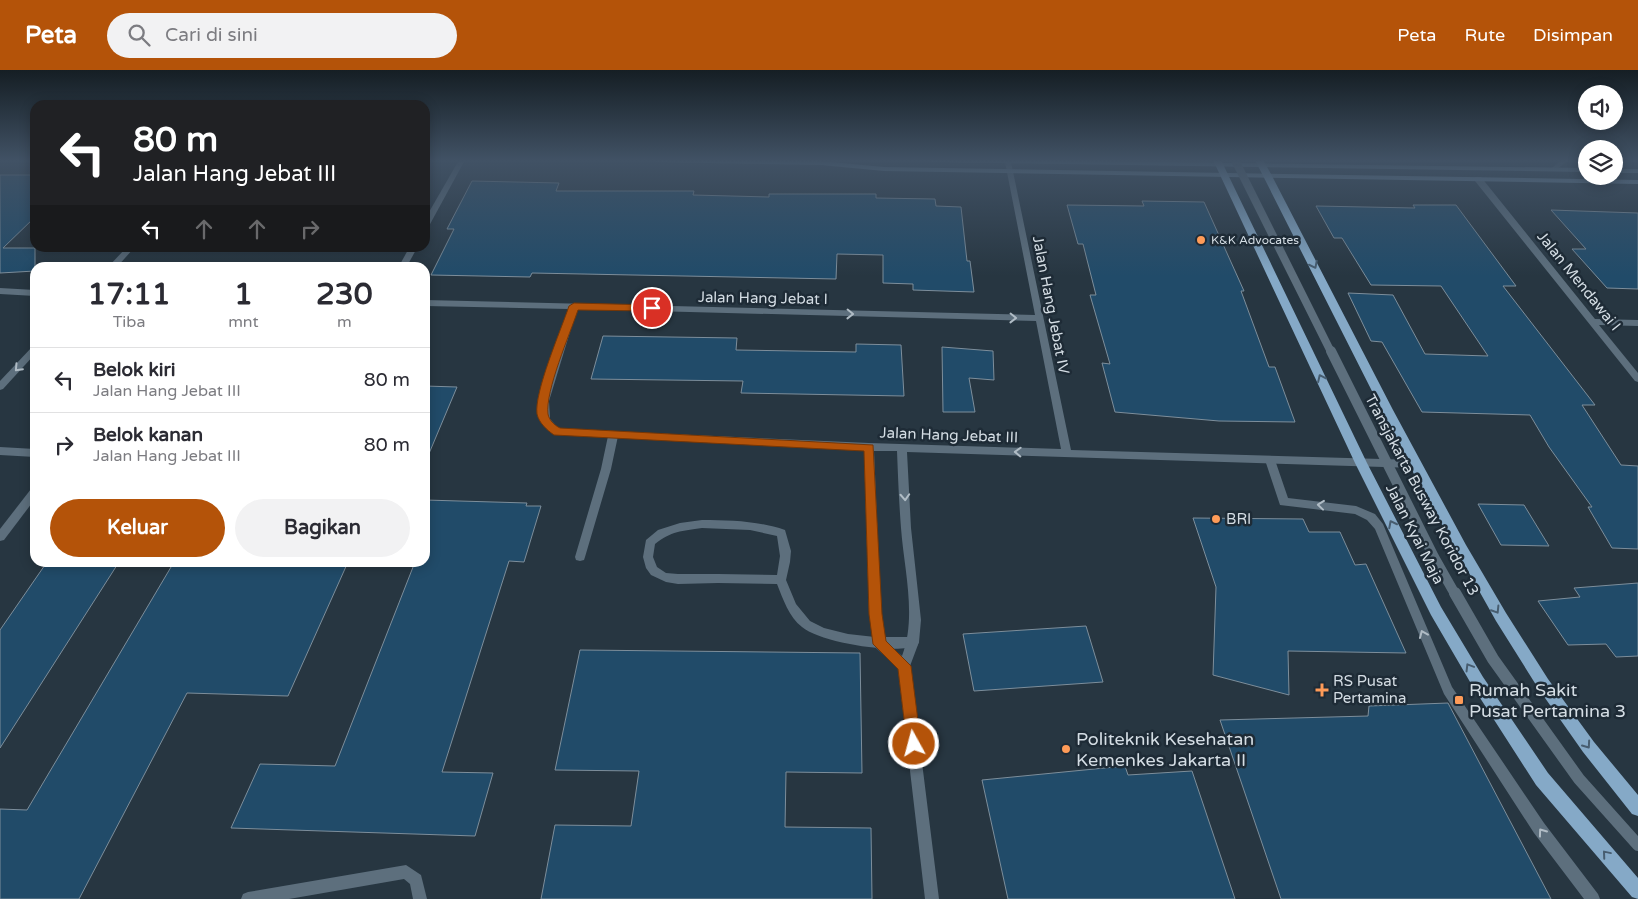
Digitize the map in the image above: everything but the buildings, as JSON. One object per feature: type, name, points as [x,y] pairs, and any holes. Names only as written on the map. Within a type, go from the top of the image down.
[{"type":"main road","name":"Jalan Kyai Maja","points":[[1235,199],[1361,463],[1436,611],[1487,696],[1542,779],[1638,891]]},
{"type":"main road","points":[[1279,199],[1416,464],[1494,606],[1541,680],[1608,774],[1638,808]]},
{"type":"street","points":[[430,217],[440,199]]},
{"type":"street","name":"Jalan Hang Jebat IV","points":[[1015,199],[1067,454]]},
{"type":"street","name":"Transjakarta Busway Koridor 13","points":[[1254,199],[1434,557],[1493,658],[1579,779],[1638,845]]},
{"type":"street","name":"Jalan Mendawai I","points":[[1494,199],[1638,378]]},
{"type":"street","points":[[117,262],[126,252]]},
{"type":"street","points":[[0,291],[30,292]]},
{"type":"street","name":"Jalan Hang Jebat I","points":[[430,303],[1039,318]]},
{"type":"street","name":"Jalan Hang Jebat III","points":[[574,306],[546,392],[543,414],[549,426],[557,432],[869,448],[1416,464]]},
{"type":"street","points":[[1594,322],[1638,324]]},
{"type":"street","points":[[0,387],[30,354]]},
{"type":"street","points":[[580,557],[606,469],[613,436]]},
{"type":"street","points":[[869,448],[876,614],[880,644],[904,666]]},
{"type":"street","points":[[902,449],[906,528],[915,620],[914,642],[904,666],[932,899]]},
{"type":"street","points":[[0,451],[30,453]]},
{"type":"street","points":[[1270,460],[1284,502],[1356,510],[1371,517],[1379,527],[1448,690],[1539,828],[1593,899]]},
{"type":"street","points":[[0,537],[30,498]]},
{"type":"street","points":[[781,580],[748,578],[676,580],[658,575],[652,570],[648,554],[653,539],[670,528],[736,524],[770,527],[781,533],[786,546],[786,560],[781,580],[794,611],[811,627],[880,644],[914,642]]},
{"type":"street","points":[[248,899],[406,872],[416,880],[420,899]]},
{"type":"place","name":"K&K Advocates","points":[[1201,240]]},
{"type":"place","name":"BRI","points":[[1216,519]]},
{"type":"place","name":"RS Pusat Pertamina","points":[[1322,690]]},
{"type":"place","name":"Rumah Sakit Pusat Pertamina 3","points":[[1459,700]]},
{"type":"place","name":"Politeknik Kesehatan Kemenkes Jakarta II","points":[[1066,749]]},
{"type":"route","points":[[652,308],[574,306],[544,401],[543,414],[549,426],[557,432],[869,448],[876,614],[880,644],[904,666],[914,744]]}]
